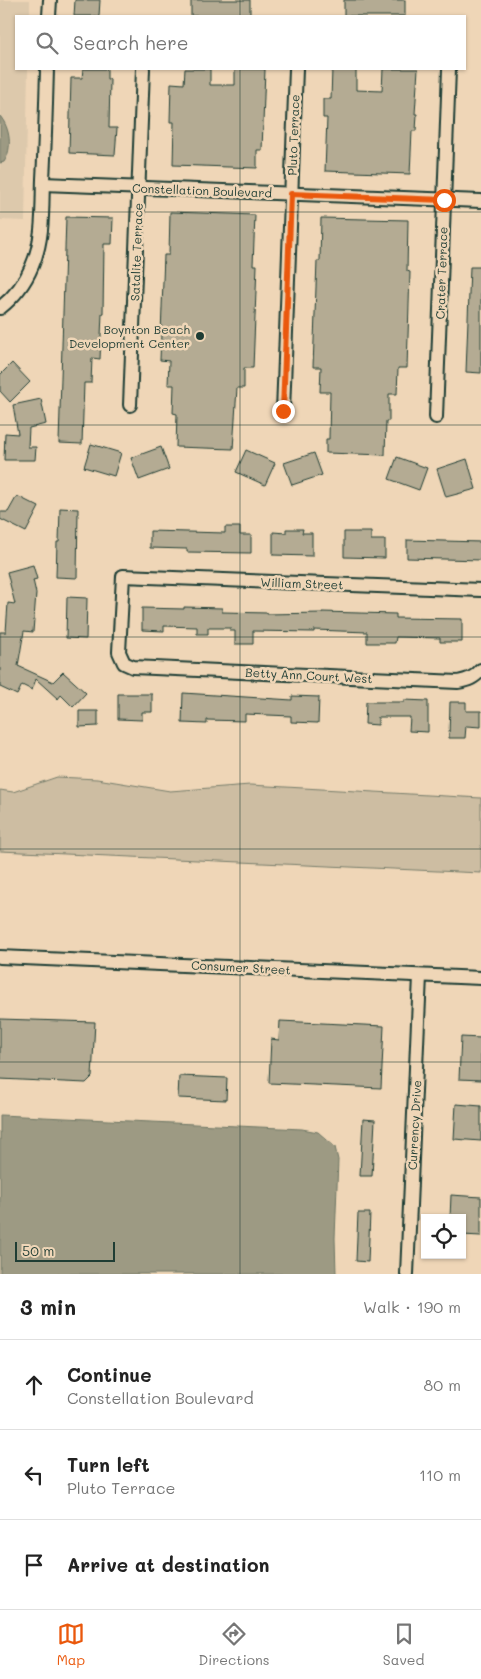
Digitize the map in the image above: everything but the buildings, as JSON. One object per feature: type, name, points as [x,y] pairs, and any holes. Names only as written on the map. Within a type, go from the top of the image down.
[{"type":"street","points":[[49,15],[50,0]]},
{"type":"street","points":[[0,308],[14,294],[32,266],[40,238],[47,70]]},
{"type":"street","name":"Satalite Terrace","points":[[130,405],[143,70]]},
{"type":"street","name":"Pluto Terrace","points":[[283,411],[296,70]]},
{"type":"street","name":"Crater Terrace","points":[[436,417],[449,70]]},
{"type":"street","name":"Constellation Boulevard","points":[[43,184],[481,201]]},
{"type":"street","name":"William Street","points":[[133,667],[124,663],[119,652],[123,576],[481,590]]},
{"type":"street","name":"Betty Ann Court West","points":[[133,667],[458,682],[476,676],[481,670]]},
{"type":"street","name":"Consumer Street","points":[[0,957],[481,978]]},
{"type":"street","name":"Currency Drive","points":[[407,1274],[420,976]]},
{"type":"shaded area","points":[[0,0],[30,0],[30,15],[15,15],[15,70],[28,70],[25,221],[0,220]]},
{"type":"shaded area","points":[[0,116],[8,132],[9,151],[4,162],[0,163]]},
{"type":"shaded area","points":[[57,777],[97,779],[170,791],[250,785],[481,798],[481,873],[0,851],[0,790],[13,792]]},
{"type":"shaded area","points":[[0,1115],[302,1129],[318,1132],[335,1147],[338,1160],[335,1238],[336,1274],[0,1274]]},
{"type":"place","name":"Boynton Beach Development Center","points":[[200,336]]},
{"type":"route","points":[[283,411],[291,194],[444,200]]}]
